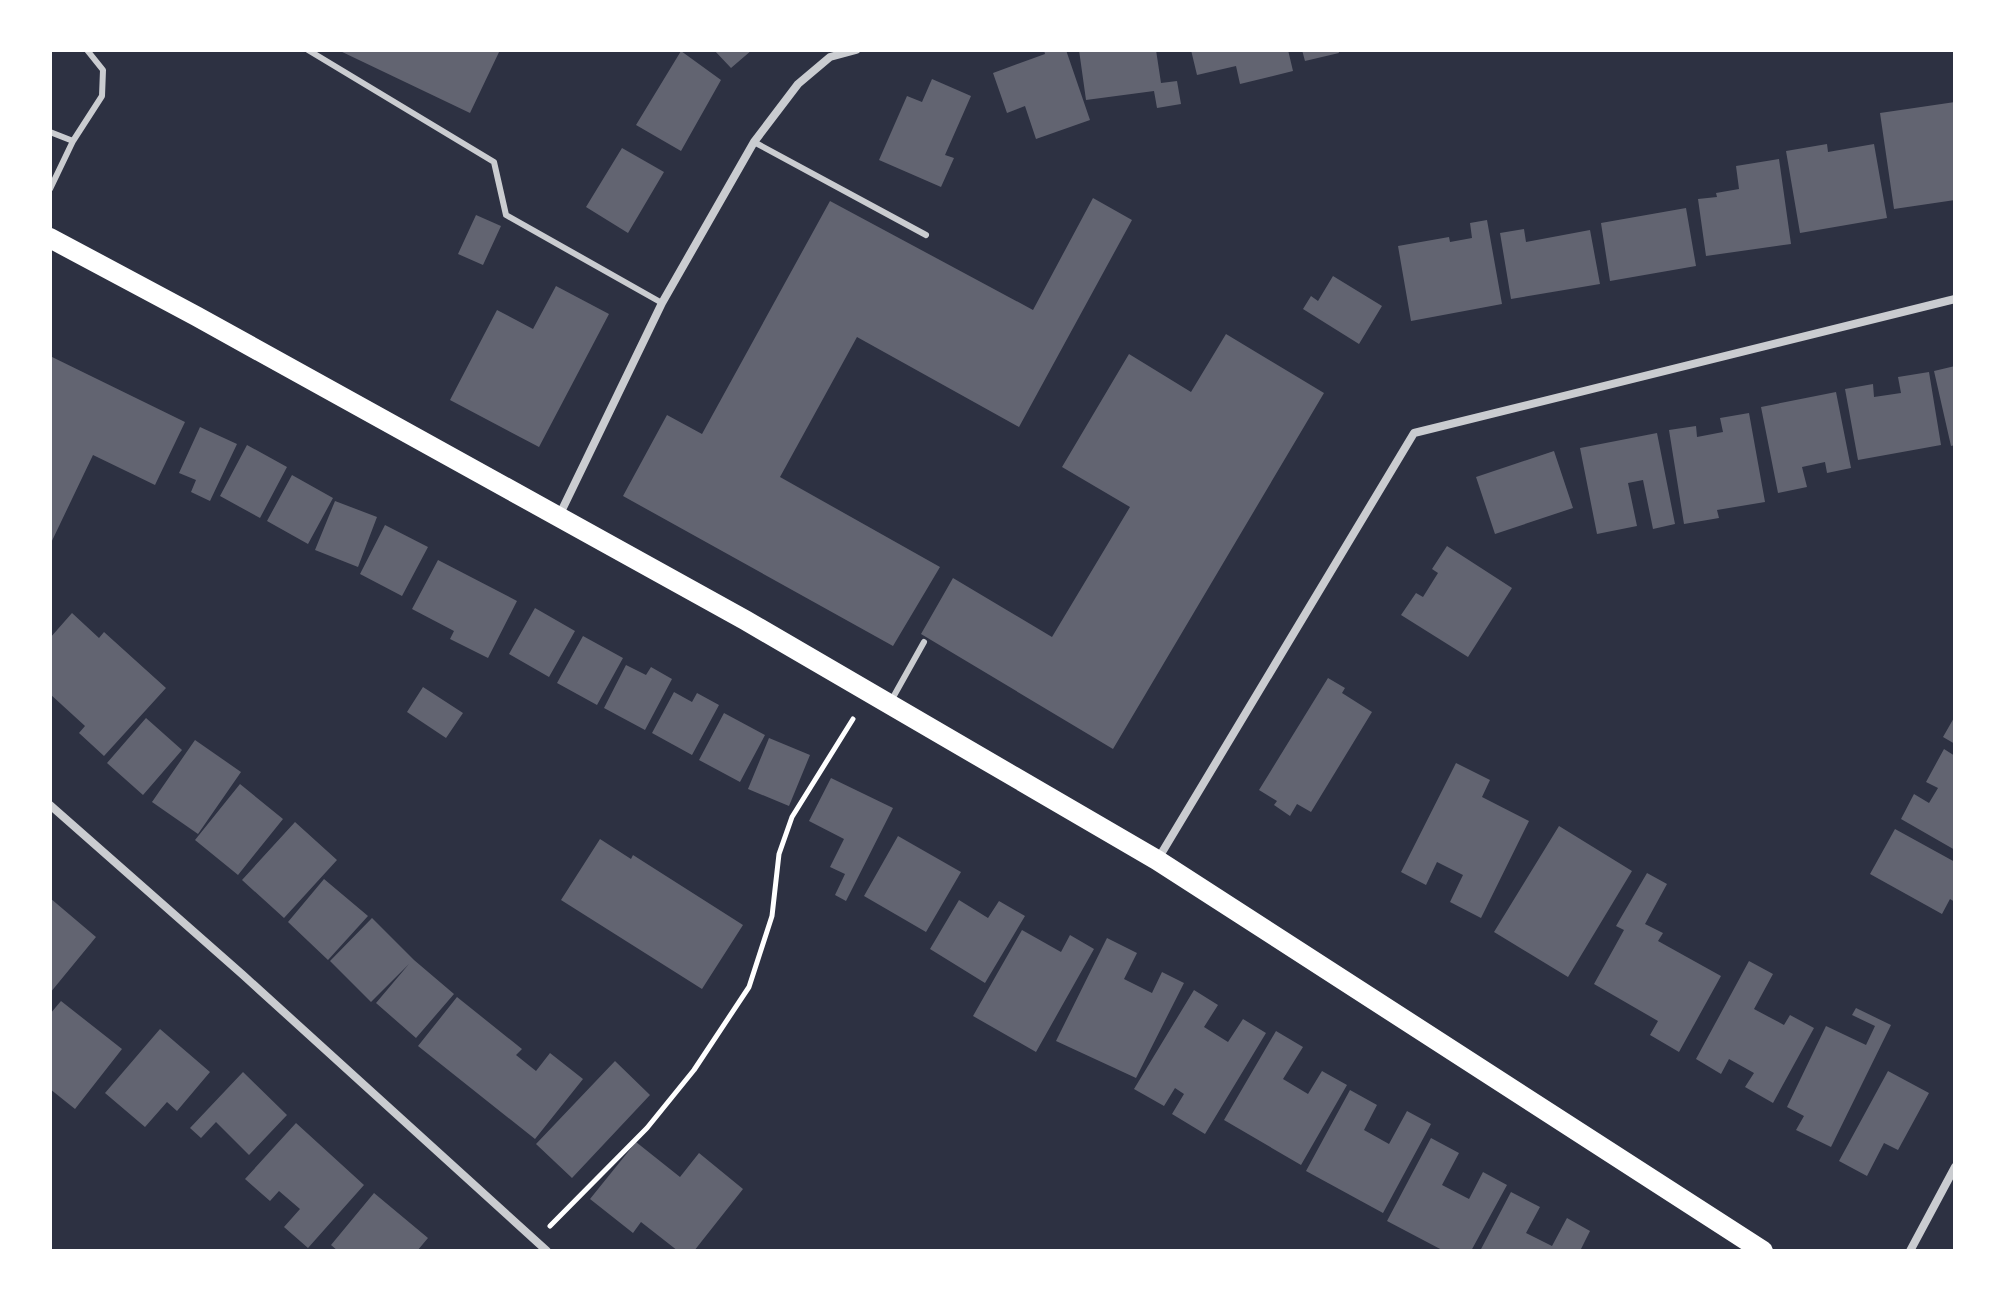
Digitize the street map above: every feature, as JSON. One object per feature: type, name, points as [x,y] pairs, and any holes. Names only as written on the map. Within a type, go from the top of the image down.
[{"type":"main road","points":[[50,238],[745,620],[1157,860],[1763,1251]]},
{"type":"street","points":[[559,517],[662,303],[754,142],[798,84],[830,57],[856,50]]},
{"type":"street","points":[[1157,860],[1414,433],[1955,299]]},
{"type":"street","points":[[50,805],[547,1251]]},
{"type":"street","points":[[1910,1251],[1955,1167]]},
{"type":"lane","points":[[50,189],[73,141],[102,96],[103,70],[87,50]]},
{"type":"lane","points":[[308,50],[494,162],[506,215],[662,303]]},
{"type":"lane","points":[[50,132],[73,141]]},
{"type":"lane","points":[[754,142],[926,235]]},
{"type":"lane","points":[[889,704],[924,642]]},
{"type":"path","points":[[536,1241],[647,1128],[694,1070],[749,987],[772,916],[779,854],[792,817],[853,719]]},
{"type":"building","points":[[338,50],[500,50],[470,113]]},
{"type":"building","points":[[714,50],[752,50],[731,68]]},
{"type":"building","points":[[1044,50],[1066,50],[1090,120],[1036,139],[1025,106],[1007,113],[993,73],[1045,54]]},
{"type":"building","points":[[1079,50],[1156,50],[1161,83],[1177,81],[1181,104],[1157,108],[1154,91],[1086,100]]},
{"type":"building","points":[[1191,50],[1288,50],[1293,71],[1240,84],[1236,66],[1197,75]]},
{"type":"building","points":[[1302,50],[1338,50],[1339,53],[1305,61]]},
{"type":"building","points":[[681,51],[721,80],[681,151],[636,125]]},
{"type":"building","points":[[932,79],[971,96],[945,155],[954,158],[941,187],[879,160],[907,96],[922,102]]},
{"type":"building","points":[[1955,102],[1955,200],[1894,209],[1880,113]]},
{"type":"building","points":[[1827,144],[1828,152],[1874,144],[1887,218],[1800,233],[1786,151]]},
{"type":"building","points":[[622,148],[664,172],[628,233],[586,207]]},
{"type":"building","points":[[1779,159],[1791,244],[1706,256],[1698,199],[1717,197],[1716,193],[1739,189],[1736,166]]},
{"type":"building","points":[[1093,198],[1132,220],[1019,427],[857,337],[780,477],[940,567],[893,646],[623,496],[667,415],[702,434],[830,201],[1033,310]]},
{"type":"building","points":[[1686,208],[1696,266],[1610,281],[1601,223]]},
{"type":"building","points":[[476,215],[501,226],[483,265],[458,254]]},
{"type":"building","points":[[1487,220],[1502,304],[1411,321],[1398,246],[1449,237],[1450,242],[1472,238],[1470,223]]},
{"type":"building","points":[[1524,229],[1526,242],[1590,230],[1600,284],[1511,299],[1500,233]]},
{"type":"building","points":[[1333,276],[1382,306],[1359,344],[1303,309],[1311,296],[1318,301]]},
{"type":"building","points":[[556,286],[609,314],[539,447],[450,400],[497,310],[533,329]]},
{"type":"building","points":[[1226,334],[1324,393],[1113,749],[921,634],[953,578],[1052,637],[1130,507],[1062,467],[1129,354],[1191,392]]},
{"type":"building","points":[[50,356],[185,422],[155,485],[93,455],[50,545]]},
{"type":"building","points":[[1955,366],[1955,445],[1951,446],[1934,371]]},
{"type":"building","points":[[1929,372],[1941,445],[1858,460],[1845,389],[1873,384],[1874,397],[1901,393],[1898,377]]},
{"type":"building","points":[[1836,392],[1851,468],[1827,473],[1825,462],[1802,467],[1807,487],[1778,493],[1761,407]]},
{"type":"building","points":[[1749,413],[1765,502],[1717,510],[1719,518],[1684,524],[1669,430],[1696,426],[1697,437],[1723,432],[1720,418]]},
{"type":"building","points":[[200,427],[237,444],[210,501],[191,492],[196,480],[179,473]]},
{"type":"building","points":[[1657,433],[1675,524],[1653,529],[1643,480],[1628,483],[1637,526],[1597,534],[1580,448]]},
{"type":"building","points":[[247,445],[287,467],[260,518],[220,496]]},
{"type":"building","points":[[1554,451],[1573,508],[1495,534],[1476,477]]},
{"type":"building","points":[[292,475],[333,498],[308,544],[267,521]]},
{"type":"building","points":[[335,501],[377,517],[358,567],[315,550]]},
{"type":"building","points":[[385,525],[428,547],[402,596],[360,574]]},
{"type":"building","points":[[1447,546],[1512,588],[1468,657],[1401,615],[1416,593],[1423,597],[1438,573],[1432,569]]},
{"type":"building","points":[[438,560],[517,601],[488,658],[450,639],[454,631],[412,609]]},
{"type":"building","points":[[535,608],[575,631],[549,677],[509,654]]},
{"type":"building","points":[[72,613],[99,638],[104,632],[166,688],[104,756],[79,733],[85,726],[50,694],[50,638]]},
{"type":"building","points":[[583,636],[623,658],[597,705],[557,683]]},
{"type":"building","points":[[626,665],[646,675],[651,667],[672,679],[645,730],[604,708]]},
{"type":"building","points":[[1328,678],[1345,688],[1342,693],[1372,712],[1311,812],[1297,804],[1290,816],[1274,805],[1277,801],[1259,790]]},
{"type":"building","points":[[423,687],[463,713],[446,738],[407,712]]},
{"type":"building","points":[[674,692],[692,702],[697,693],[719,705],[692,755],[652,733]]},
{"type":"building","points":[[724,713],[765,735],[740,782],[699,760]]},
{"type":"building","points":[[1955,716],[1955,744],[1943,737]]},
{"type":"building","points":[[146,718],[182,750],[143,795],[107,763]]},
{"type":"building","points":[[769,738],[810,755],[789,806],[748,789]]},
{"type":"building","points":[[195,740],[241,772],[198,834],[152,802]]},
{"type":"building","points":[[1944,749],[1955,756],[1955,850],[1901,819],[1914,794],[1929,803],[1938,788],[1926,782]]},
{"type":"building","points":[[1456,763],[1490,780],[1482,797],[1529,821],[1481,918],[1450,902],[1463,875],[1437,862],[1426,885],[1401,872]]},
{"type":"building","points":[[831,778],[893,808],[846,901],[835,895],[845,874],[830,867],[844,839],[809,821]]},
{"type":"building","points":[[240,784],[283,819],[238,875],[195,840]]},
{"type":"building","points":[[295,822],[337,860],[284,918],[242,880]]},
{"type":"building","points":[[1559,826],[1632,871],[1568,977],[1494,932]]},
{"type":"building","points":[[1895,829],[1955,862],[1955,902],[1950,899],[1942,914],[1870,874]]},
{"type":"building","points":[[898,836],[961,872],[926,932],[864,896]]},
{"type":"building","points":[[600,839],[631,859],[633,855],[743,925],[702,989],[561,900]]},
{"type":"building","points":[[1647,873],[1667,884],[1645,924],[1663,933],[1658,941],[1721,976],[1679,1052],[1650,1035],[1658,1021],[1594,984],[1624,930],[1616,926]]},
{"type":"building","points":[[324,879],[368,916],[328,960],[288,922]]},
{"type":"building","points":[[50,898],[96,937],[50,993]]},
{"type":"building","points":[[959,900],[988,918],[999,901],[1025,916],[985,983],[930,949]]},
{"type":"building","points":[[372,918],[454,994],[416,1038],[376,1003],[409,964],[371,1002],[330,961]]},
{"type":"building","points":[[1022,930],[1061,952],[1070,935],[1094,949],[1036,1052],[973,1016]]},
{"type":"building","points":[[1107,938],[1137,953],[1124,979],[1152,993],[1162,972],[1184,983],[1136,1078],[1056,1041]]},
{"type":"building","points":[[1749,961],[1773,974],[1754,1009],[1784,1025],[1790,1015],[1814,1028],[1773,1103],[1745,1087],[1754,1073],[1729,1059],[1721,1074],[1696,1059]]},
{"type":"building","points":[[1194,990],[1218,1005],[1204,1027],[1228,1042],[1243,1019],[1266,1033],[1205,1134],[1172,1114],[1184,1094],[1175,1088],[1164,1106],[1134,1089]]},
{"type":"building","points":[[457,997],[522,1049],[516,1055],[536,1071],[550,1053],[583,1079],[535,1139],[418,1046]]},
{"type":"building","points":[[61,1001],[122,1049],[75,1109],[50,1089],[50,1014]]},
{"type":"building","points":[[1856,1008],[1891,1025],[1831,1147],[1796,1130],[1804,1116],[1787,1107],[1826,1026],[1866,1045],[1875,1026],[1852,1015]]},
{"type":"building","points":[[160,1029],[210,1072],[177,1111],[167,1102],[145,1127],[105,1093]]},
{"type":"building","points":[[1276,1031],[1303,1047],[1283,1079],[1308,1094],[1322,1071],[1347,1085],[1301,1165],[1224,1120]]},
{"type":"building","points":[[615,1061],[650,1095],[572,1178],[536,1144]]},
{"type":"building","points":[[1888,1071],[1929,1093],[1898,1150],[1884,1143],[1867,1176],[1839,1161]]},
{"type":"building","points":[[243,1072],[287,1115],[249,1155],[216,1122],[201,1138],[190,1128]]},
{"type":"building","points":[[1350,1090],[1377,1105],[1364,1130],[1389,1144],[1407,1111],[1431,1124],[1383,1213],[1306,1171]]},
{"type":"building","points":[[296,1123],[364,1185],[308,1248],[284,1227],[300,1209],[279,1191],[270,1201],[245,1179]]},
{"type":"building","points":[[1431,1138],[1459,1153],[1442,1185],[1469,1199],[1483,1172],[1507,1185],[1471,1251],[1444,1251],[1387,1221]]},
{"type":"building","points":[[636,1142],[680,1177],[699,1153],[743,1189],[694,1251],[678,1251],[641,1222],[633,1233],[590,1199]]},
{"type":"building","points":[[1511,1192],[1540,1207],[1526,1233],[1552,1246],[1567,1218],[1590,1231],[1580,1251],[1480,1251]]},
{"type":"building","points":[[374,1193],[428,1238],[417,1251],[338,1251],[331,1245]]}]
